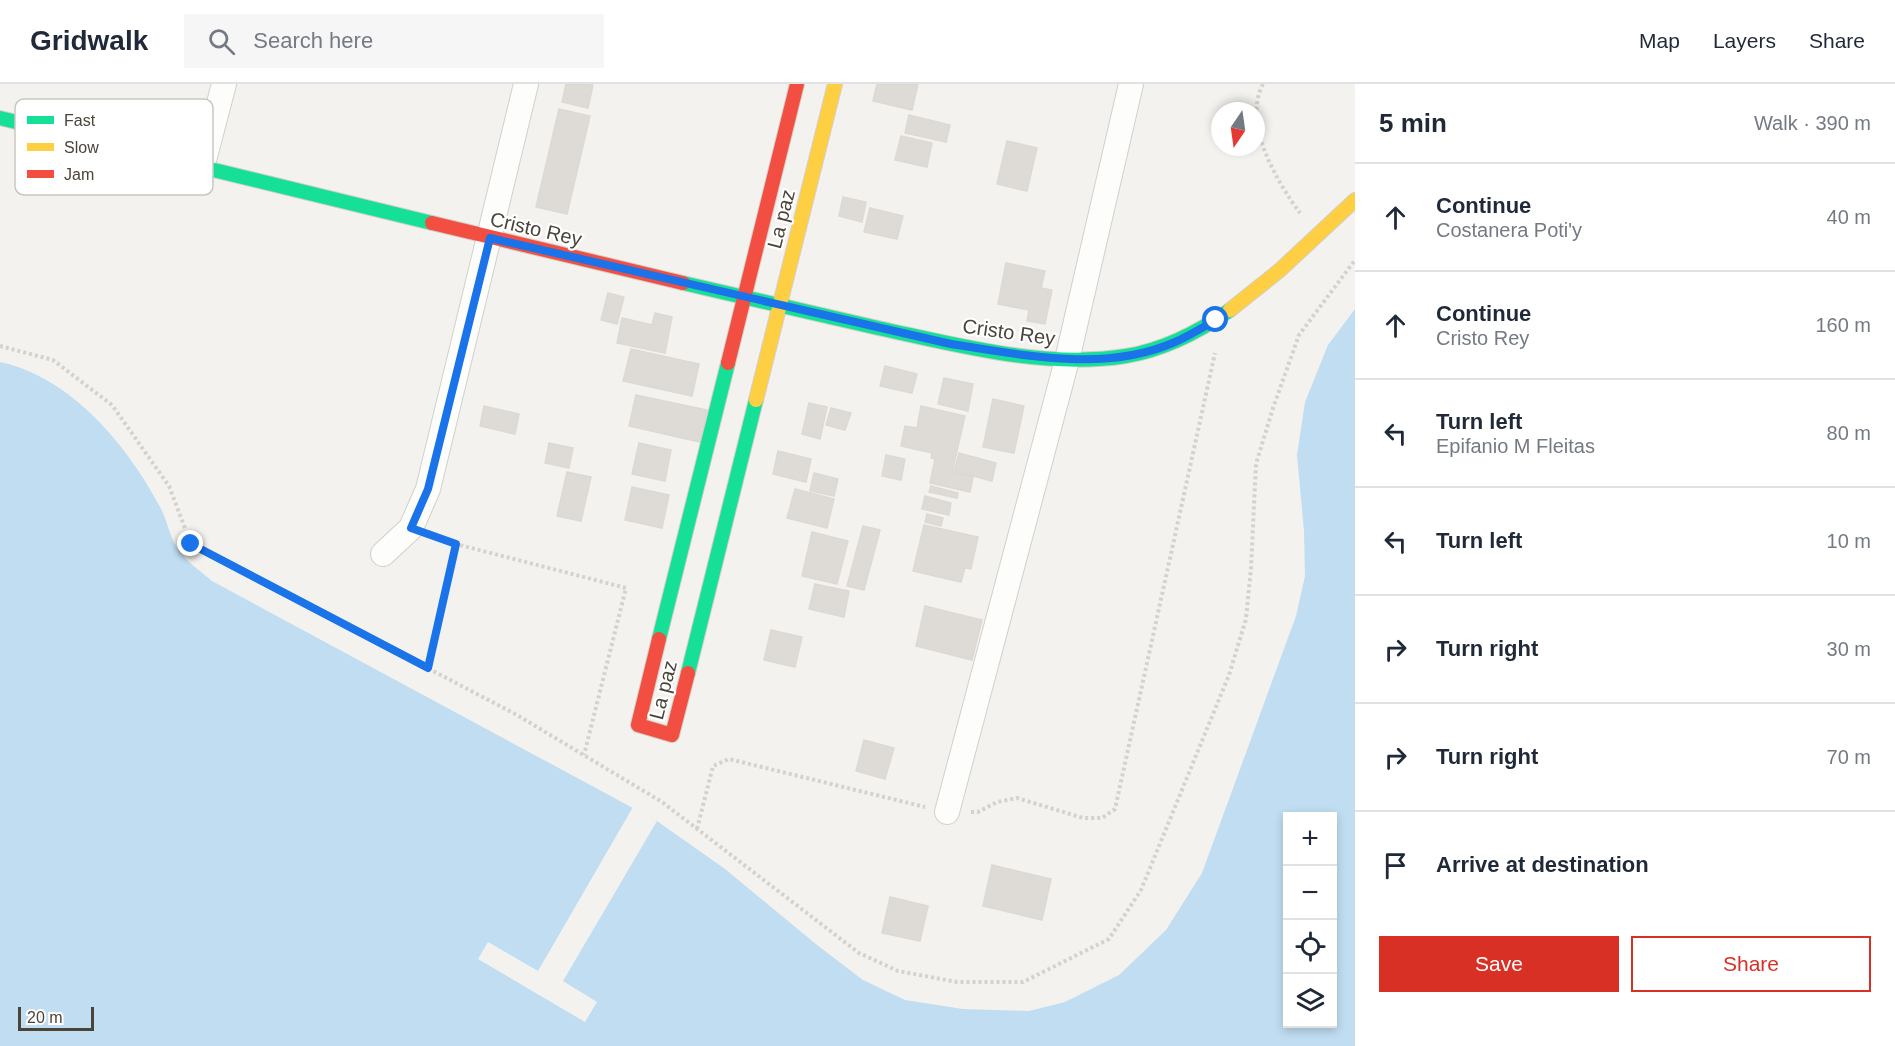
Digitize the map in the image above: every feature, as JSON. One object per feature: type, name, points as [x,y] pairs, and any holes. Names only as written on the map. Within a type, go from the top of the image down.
[{"type":"street","points":[[213,128],[225,84]]},
{"type":"street","points":[[383,554],[411,528],[428,489],[526,84]]},
{"type":"street","name":"La paz","points":[[797,84],[638,725],[672,735],[835,84]]},
{"type":"street","points":[[947,812],[1067,360],[1131,84]]},
{"type":"street","name":"Cristo Rey","points":[[0,118],[15,122]]},
{"type":"street","name":"Cristo Rey","points":[[213,171],[490,238],[951,344],[1067,360],[1131,355],[1174,342],[1216,320],[1284,268],[1355,200]]},
{"type":"path","points":[[1263,84],[1257,112],[1262,147],[1286,193],[1317,236]]},
{"type":"path","points":[[0,346],[53,360],[112,405],[169,486],[191,544],[517,715],[662,802],[860,953],[898,971],[957,982],[1023,982],[1109,939],[1141,890],[1229,675],[1246,619],[1256,464],[1273,408],[1299,335],[1355,260]]},
{"type":"path","points":[[697,829],[713,766],[729,759],[947,812],[978,812],[998,802],[1017,798],[1083,818],[1102,818],[1115,809],[1215,352],[1220,346]]},
{"type":"path","points":[[411,528],[456,544],[626,588],[584,755]]},
{"type":"path","points":[[428,668],[456,544]]},
{"type":"water","points":[[1355,309],[1355,1046],[0,1046],[0,362],[26,370],[50,382],[95,417],[114,438],[147,484],[163,513],[177,548],[188,561],[212,581],[657,821],[725,869],[863,980],[905,1000],[963,1009],[1029,1011],[1065,1002],[1119,975],[1166,930],[1202,873],[1296,616],[1305,576],[1304,531],[1297,455],[1305,402],[1328,345]]},
{"type":"pier","points":[[633,807],[657,821],[563,981],[597,1002],[585,1022],[478,959],[488,942],[538,971]]},
{"type":"building","points":[[566,84],[593,85],[588,108],[562,102]]},
{"type":"building","points":[[877,84],[918,84],[912,110],[873,101]]},
{"type":"building","points":[[559,109],[590,116],[567,214],[536,207]]},
{"type":"building","points":[[909,115],[950,125],[946,142],[905,133]]},
{"type":"building","points":[[901,136],[932,143],[927,167],[895,160]]},
{"type":"building","points":[[1007,141],[1037,148],[1027,191],[997,184]]},
{"type":"building","points":[[843,197],[866,202],[862,222],[839,216]]},
{"type":"building","points":[[870,208],[903,216],[897,239],[864,232]]},
{"type":"building","points":[[1006,263],[1045,271],[1041,288],[1052,290],[1045,324],[1027,321],[1029,310],[998,304]]},
{"type":"building","points":[[608,293],[624,297],[617,324],[601,320]]},
{"type":"building","points":[[655,313],[672,317],[665,353],[617,343],[622,318],[652,325]]},
{"type":"building","points":[[631,349],[699,364],[692,396],[623,381]]},
{"type":"building","points":[[885,366],[917,374],[912,393],[880,386]]},
{"type":"building","points":[[944,378],[973,384],[968,411],[938,404]]},
{"type":"building","points":[[636,395],[707,410],[700,442],[629,426]]},
{"type":"building","points":[[993,399],[1024,406],[1014,453],[983,447]]},
{"type":"building","points":[[809,403],[827,407],[820,439],[802,434]]},
{"type":"building","points":[[484,406],[519,414],[515,434],[480,426]]},
{"type":"building","points":[[921,406],[965,416],[952,472],[973,477],[970,492],[930,483],[935,459],[931,458],[932,453],[901,446],[905,426],[917,428]]},
{"type":"building","points":[[831,408],[851,413],[845,430],[826,425]]},
{"type":"building","points":[[549,443],[573,448],[569,468],[545,463]]},
{"type":"building","points":[[639,443],[671,450],[665,481],[632,474]]},
{"type":"building","points":[[778,451],[811,459],[806,482],[773,474]]},
{"type":"building","points":[[959,453],[996,463],[992,481],[954,471]]},
{"type":"building","points":[[886,455],[905,459],[901,480],[882,476]]},
{"type":"building","points":[[567,472],[591,477],[581,521],[557,516]]},
{"type":"building","points":[[814,473],[838,479],[834,496],[810,491]]},
{"type":"building","points":[[931,486],[958,493],[957,498],[929,492]]},
{"type":"building","points":[[632,487],[669,495],[662,528],[625,520]]},
{"type":"building","points":[[795,489],[834,499],[827,528],[787,518]]},
{"type":"building","points":[[925,496],[951,503],[949,515],[922,509]]},
{"type":"building","points":[[927,514],[943,518],[941,526],[925,522]]},
{"type":"building","points":[[924,525],[978,537],[971,569],[965,568],[961,582],[913,571]]},
{"type":"building","points":[[863,526],[880,530],[864,590],[847,586]]},
{"type":"building","points":[[812,532],[848,541],[837,584],[802,576]]},
{"type":"building","points":[[815,584],[849,591],[844,617],[809,609]]},
{"type":"building","points":[[925,606],[982,620],[972,660],[916,646]]},
{"type":"building","points":[[771,630],[802,637],[795,667],[764,660]]},
{"type":"building","points":[[864,740],[894,748],[885,779],[856,771]]},
{"type":"building","points":[[992,865],[1051,879],[1042,920],[983,906]]},
{"type":"building","points":[[890,897],[928,906],[920,941],[882,933]]},
{"type":"traffic: fast","points":[[0,118],[15,122]]},
{"type":"traffic: fast","points":[[213,170],[432,223]]},
{"type":"traffic: fast","points":[[683,283],[970,348],[1064,360],[1126,356],[1154,349],[1194,332],[1230,310]]},
{"type":"traffic: fast","points":[[659,639],[728,363]]},
{"type":"traffic: fast","points":[[688,673],[756,400]]},
{"type":"traffic: slow","points":[[756,400],[835,84]]},
{"type":"traffic: slow","points":[[1230,310],[1280,270],[1355,200]]},
{"type":"traffic: jam","points":[[728,363],[797,84]]},
{"type":"traffic: jam","points":[[432,223],[683,283]]},
{"type":"traffic: jam","points":[[659,639],[638,725],[672,735],[688,673]]},
{"type":"route","points":[[191,544],[428,668],[456,544],[411,528],[428,489],[490,238],[951,344],[1021,355],[1067,360],[1131,355],[1174,342],[1216,320]]}]
